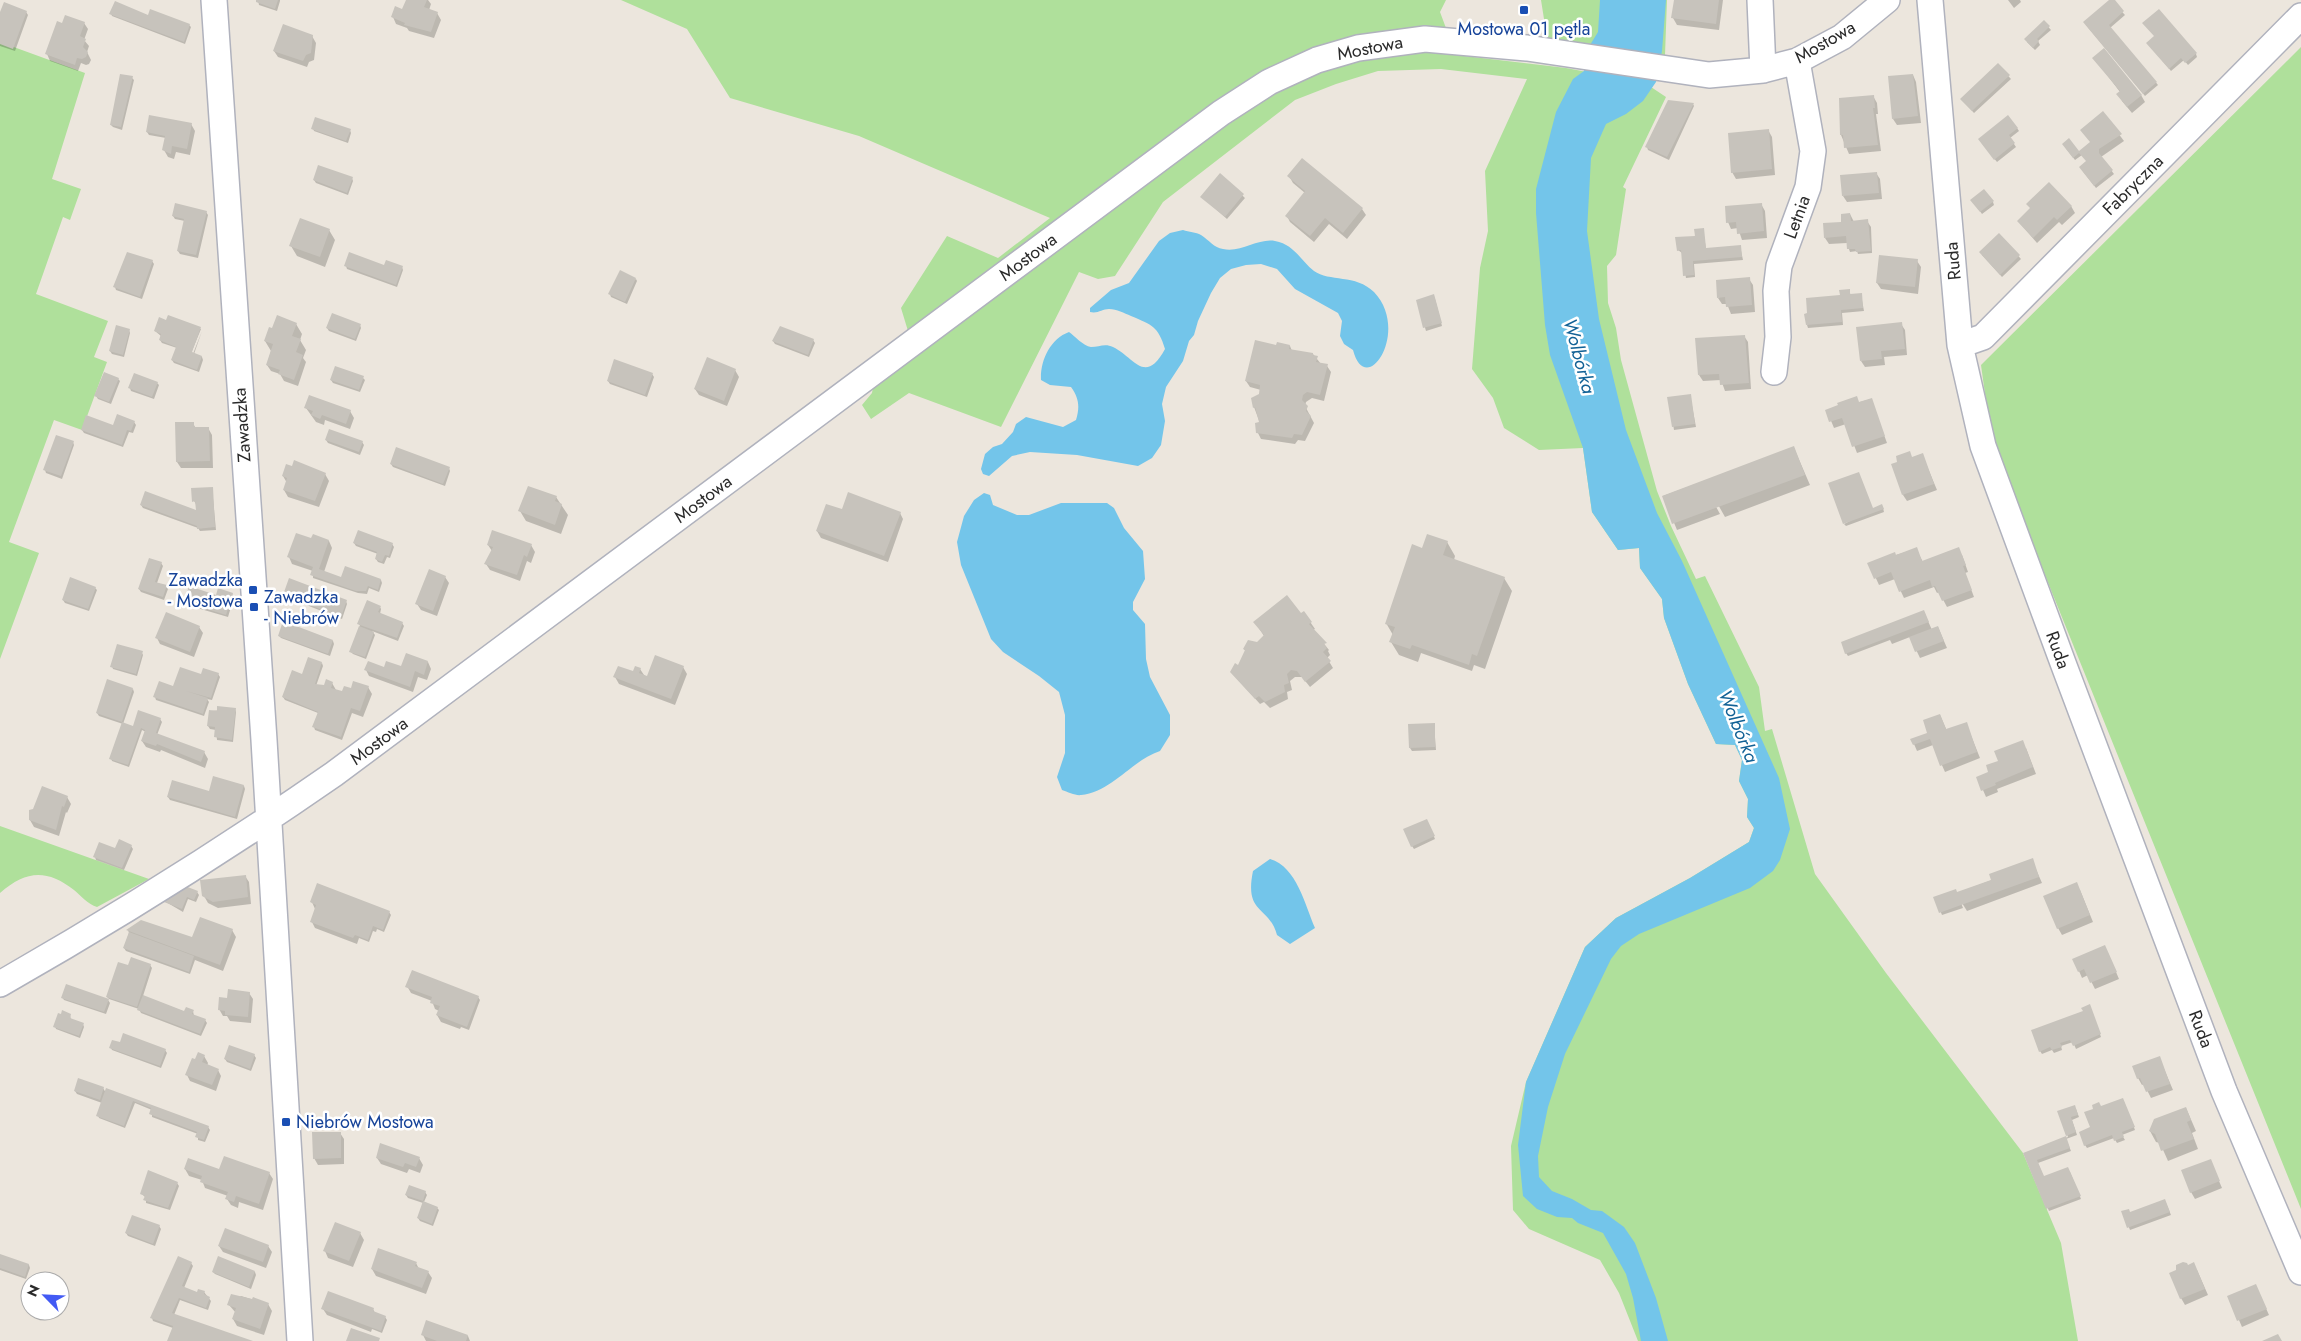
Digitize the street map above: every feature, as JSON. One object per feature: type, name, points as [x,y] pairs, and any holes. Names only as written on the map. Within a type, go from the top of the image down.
[{"type":"street","name":"Zawadzka","points":[[214,0],[300,1341]]},
{"type":"street","points":[[1760,0],[1763,70]]},
{"type":"street","name":"Mostowa","points":[[0,984],[93,931],[268,820],[350,763],[1221,113],[1269,82],[1317,60],[1358,48],[1426,39],[1518,47],[1709,75],[1763,70],[1797,61],[1842,37],[1887,0]]},
{"type":"street","name":"Ruda","points":[[1930,0],[1960,345],[1984,446],[2059,654],[2224,1091],[2301,1272]]},
{"type":"street","name":"Fabryczna","points":[[1960,345],[1983,337],[2301,16]]},
{"type":"street","name":"Letnia","points":[[1774,372],[1778,337],[1776,292],[1779,266],[1808,187],[1813,151],[1797,61]]},
{"type":"green space","points":[[621,0],[1446,0],[1440,12],[1456,55],[1566,68],[1645,83],[1666,97],[1623,187],[1626,189],[1616,255],[1607,266],[1608,303],[1616,328],[1621,360],[1657,491],[1696,579],[1705,576],[1759,687],[1765,731],[1772,729],[1815,874],[1886,973],[2023,1153],[2061,1243],[2078,1341],[1638,1341],[1619,1293],[1600,1260],[1529,1229],[1513,1210],[1511,1146],[1526,1082],[1585,947],[1616,918],[1690,878],[1749,842],[1754,828],[1747,817],[1748,799],[1739,781],[1742,760],[1735,745],[1716,744],[1688,684],[1664,618],[1662,599],[1640,568],[1639,548],[1618,550],[1592,512],[1583,448],[1539,450],[1504,428],[1493,398],[1472,369],[1480,268],[1488,231],[1485,171],[1527,79],[1441,69],[1378,71],[1336,84],[1295,100],[1163,202],[1115,276],[1098,279],[1079,272],[1001,427],[909,393],[871,419],[862,405],[872,393],[879,353],[908,331],[901,308],[947,236],[998,258],[1050,218],[859,136],[730,98],[687,29]]},
{"type":"green space","points":[[1541,0],[1667,0],[1665,55],[1547,38]]},
{"type":"green space","points":[[0,42],[85,73],[52,179],[81,189],[70,220],[63,217],[36,294],[108,321],[94,357],[107,362],[82,430],[54,420],[9,542],[39,553],[0,659]]},
{"type":"green space","points":[[2301,47],[2301,1209],[1992,444],[1981,365]]},
{"type":"green space","points":[[0,826],[149,879],[97,907],[64,883],[46,876],[28,876],[10,885],[0,893]]},
{"type":"water","name":"Wolbórka","points":[[1600,0],[1666,0],[1662,51],[1656,82],[1643,101],[1626,114],[1606,124],[1591,158],[1587,231],[1599,319],[1626,430],[1657,513],[1682,561],[1779,778],[1790,829],[1780,860],[1773,871],[1750,888],[1639,934],[1621,946],[1611,959],[1565,1054],[1548,1107],[1538,1156],[1539,1177],[1552,1191],[1572,1199],[1591,1210],[1602,1211],[1624,1227],[1635,1243],[1656,1298],[1668,1341],[1641,1341],[1633,1298],[1626,1274],[1603,1233],[1578,1223],[1572,1218],[1557,1217],[1537,1209],[1523,1196],[1518,1145],[1526,1082],[1585,947],[1616,918],[1690,878],[1749,842],[1754,828],[1747,817],[1748,799],[1739,781],[1742,760],[1735,745],[1716,744],[1688,684],[1664,618],[1662,599],[1640,568],[1639,548],[1618,550],[1592,512],[1583,448],[1550,355],[1545,325],[1536,213],[1536,189],[1556,112],[1573,79],[1584,71],[1590,45],[1598,32]]},
{"type":"water","points":[[1183,230],[1199,234],[1214,245],[1230,250],[1269,241],[1282,243],[1292,249],[1314,271],[1367,286],[1374,292],[1384,308],[1388,325],[1387,341],[1382,354],[1375,364],[1367,368],[1359,363],[1353,350],[1344,344],[1340,336],[1342,321],[1338,313],[1295,289],[1277,269],[1261,264],[1231,269],[1220,278],[1211,293],[1198,321],[1194,335],[1189,341],[1183,361],[1166,387],[1162,404],[1165,421],[1161,445],[1152,458],[1138,466],[1077,455],[1030,452],[1012,456],[989,476],[983,474],[981,469],[985,454],[993,447],[1002,444],[1013,432],[1016,424],[1026,417],[1063,427],[1076,420],[1078,403],[1071,387],[1050,385],[1041,380],[1044,358],[1052,345],[1062,335],[1069,332],[1082,343],[1091,347],[1105,345],[1113,347],[1139,366],[1151,366],[1158,360],[1165,349],[1160,335],[1153,327],[1118,310],[1109,309],[1090,312],[1090,308],[1111,290],[1129,283],[1159,241],[1170,233]]},
{"type":"water","points":[[984,493],[990,495],[993,505],[1017,515],[1029,515],[1061,503],[1107,503],[1114,508],[1124,528],[1143,551],[1145,579],[1133,602],[1133,610],[1145,624],[1146,659],[1150,677],[1170,715],[1170,735],[1160,751],[1140,761],[1112,782],[1092,793],[1079,795],[1062,790],[1057,777],[1065,753],[1065,715],[1059,692],[1003,652],[991,639],[961,565],[957,542],[964,516],[974,500]]},
{"type":"water","points":[[1270,859],[1279,863],[1293,878],[1315,928],[1290,944],[1277,935],[1273,925],[1255,903],[1252,895],[1253,871]]},
{"type":"building","points":[[256,0],[278,0],[275,9],[256,2]]},
{"type":"building","points":[[406,0],[427,0],[424,7],[438,12],[431,32],[404,25],[405,23],[391,17],[395,6],[402,9]]},
{"type":"building","points":[[1674,0],[1719,0],[1716,24],[1671,18]]},
{"type":"building","points":[[2109,0],[2115,0],[2124,11],[2109,25],[2157,82],[2143,94],[2083,22]]},
{"type":"building","points":[[115,1],[148,15],[150,9],[190,24],[184,42],[109,14]]},
{"type":"building","points":[[4,2],[27,11],[13,49],[0,44],[0,12]]},
{"type":"building","points":[[2159,9],[2197,53],[2185,63],[2181,58],[2169,69],[2146,43],[2154,36],[2142,23]]},
{"type":"building","points":[[65,15],[85,22],[80,36],[86,39],[83,47],[88,52],[86,57],[82,59],[77,58],[75,65],[45,54],[57,21],[62,23]]},
{"type":"building","points":[[2044,20],[2050,26],[2037,39],[2039,41],[2033,48],[2024,39]]},
{"type":"building","points":[[283,24],[313,35],[311,53],[306,55],[303,61],[273,51]]},
{"type":"building","points":[[2104,48],[2142,95],[2127,107],[2116,94],[2120,91],[2092,58]]},
{"type":"building","points":[[1998,63],[2010,75],[1972,111],[1960,99]]},
{"type":"building","points":[[120,74],[133,76],[121,127],[110,125]]},
{"type":"building","points":[[1913,74],[1918,116],[1892,119],[1888,76]]},
{"type":"building","points":[[1874,95],[1875,108],[1873,108],[1878,145],[1844,148],[1843,135],[1840,135],[1839,98]]},
{"type":"building","points":[[1668,100],[1694,103],[1667,157],[1645,147]]},
{"type":"building","points":[[2103,111],[2122,134],[2099,149],[2099,153],[2113,170],[2094,186],[2079,167],[2086,161],[2079,153],[2073,158],[2062,144],[2069,138],[2079,151],[2090,142],[2080,130]]},
{"type":"building","points":[[149,115],[192,123],[187,149],[172,146],[171,154],[162,150],[165,136],[146,132]]},
{"type":"building","points":[[2008,115],[2018,128],[2009,135],[2015,143],[1994,160],[1978,139]]},
{"type":"building","points":[[315,117],[351,129],[346,141],[311,129]]},
{"type":"building","points":[[1769,129],[1772,169],[1731,173],[1728,133]]},
{"type":"building","points":[[1302,158],[1363,208],[1343,233],[1325,218],[1310,236],[1285,216],[1305,191],[1287,176]]},
{"type":"building","points":[[318,165],[353,177],[347,193],[313,180]]},
{"type":"building","points":[[1877,172],[1879,193],[1842,196],[1840,175]]},
{"type":"building","points":[[1220,173],[1244,194],[1225,217],[1200,197]]},
{"type":"building","points":[[2049,182],[2072,206],[2057,220],[2054,217],[2033,238],[2017,221],[2030,208],[2026,204]]},
{"type":"building","points":[[1984,189],[1994,201],[1980,212],[1970,200]]},
{"type":"building","points":[[175,203],[207,211],[196,255],[177,251],[184,219],[172,216]]},
{"type":"building","points":[[1762,203],[1764,231],[1737,234],[1736,222],[1726,223],[1725,206]]},
{"type":"building","points":[[1850,213],[1851,221],[1868,219],[1871,251],[1856,252],[1855,249],[1847,249],[1846,236],[1824,238],[1823,223],[1841,222],[1841,214]]},
{"type":"building","points":[[300,218],[330,229],[320,257],[289,246]]},
{"type":"building","points":[[1704,228],[1706,248],[1741,245],[1742,257],[1693,261],[1694,275],[1683,276],[1681,250],[1677,251],[1675,237],[1695,236],[1694,229]]},
{"type":"building","points":[[1999,233],[2020,255],[2000,275],[1979,252]]},
{"type":"building","points":[[127,252],[153,260],[140,297],[113,287]]},
{"type":"building","points":[[349,252],[384,265],[386,260],[403,266],[396,285],[344,266]]},
{"type":"building","points":[[1879,255],[1918,259],[1915,287],[1876,283]]},
{"type":"building","points":[[620,270],[636,278],[625,302],[608,294]]},
{"type":"building","points":[[1750,277],[1752,305],[1726,307],[1725,297],[1717,298],[1716,280]]},
{"type":"building","points":[[1850,289],[1850,294],[1862,293],[1863,308],[1841,310],[1842,322],[1806,325],[1804,314],[1807,313],[1806,298],[1840,295],[1839,290]]},
{"type":"building","points":[[1434,294],[1442,323],[1423,328],[1416,300]]},
{"type":"building","points":[[332,313],[361,324],[355,339],[326,328]]},
{"type":"building","points":[[168,315],[201,327],[192,352],[202,356],[197,370],[171,360],[176,347],[159,340],[161,334],[154,331],[159,317],[166,320]]},
{"type":"building","points":[[277,315],[297,323],[292,336],[301,339],[296,352],[303,355],[294,380],[278,374],[280,370],[266,365],[273,344],[264,341],[269,327],[272,328]]},
{"type":"building","points":[[1902,322],[1905,349],[1881,351],[1882,359],[1860,361],[1856,327]]},
{"type":"building","points":[[116,325],[130,329],[123,355],[109,351]]},
{"type":"building","points":[[780,326],[814,339],[808,355],[772,341]]},
{"type":"building","points":[[1745,335],[1749,383],[1720,385],[1719,374],[1698,375],[1695,338]]},
{"type":"building","points":[[1255,340],[1276,345],[1277,342],[1290,345],[1289,349],[1313,353],[1313,355],[1318,356],[1316,362],[1328,364],[1320,395],[1307,392],[1303,395],[1302,400],[1308,406],[1306,411],[1311,416],[1302,435],[1294,434],[1292,438],[1256,433],[1255,423],[1259,422],[1251,398],[1259,394],[1260,385],[1245,381]]},
{"type":"building","points":[[707,357],[736,369],[724,401],[694,389]]},
{"type":"building","points":[[614,359],[653,373],[645,395],[607,381]]},
{"type":"building","points":[[335,366],[364,376],[359,390],[330,380]]},
{"type":"building","points":[[104,372],[119,378],[109,402],[94,396]]},
{"type":"building","points":[[134,373],[158,382],[152,397],[128,388]]},
{"type":"building","points":[[1691,394],[1695,424],[1672,427],[1667,397]]},
{"type":"building","points":[[309,395],[351,410],[346,424],[322,415],[320,419],[311,415],[313,411],[304,408]]},
{"type":"building","points":[[1857,396],[1859,402],[1872,398],[1885,436],[1852,447],[1842,418],[1829,422],[1825,410],[1838,405],[1837,403]]},
{"type":"building","points":[[117,414],[135,421],[131,431],[127,430],[122,445],[81,430],[86,415],[113,425]]},
{"type":"building","points":[[175,422],[194,422],[194,427],[209,427],[210,461],[176,462]]},
{"type":"building","points":[[329,429],[363,441],[359,452],[325,440]]},
{"type":"building","points":[[56,435],[74,441],[61,476],[43,470]]},
{"type":"building","points":[[1794,446],[1805,475],[1672,524],[1662,496]]},
{"type":"building","points":[[396,447],[450,467],[443,484],[390,464]]},
{"type":"building","points":[[1910,451],[1912,457],[1923,453],[1934,484],[1902,495],[1891,464],[1897,462],[1896,456]]},
{"type":"building","points":[[294,460],[326,473],[315,501],[283,490],[287,478],[282,476],[286,464],[292,466]]},
{"type":"building","points":[[1859,472],[1873,508],[1882,504],[1884,509],[1843,524],[1828,483]]},
{"type":"building","points":[[528,486],[557,496],[555,501],[562,504],[555,525],[518,511]]},
{"type":"building","points":[[213,487],[215,527],[197,529],[197,526],[140,505],[145,491],[196,510],[195,501],[192,502],[191,488]]},
{"type":"building","points":[[848,492],[901,512],[884,556],[816,531],[826,504],[842,509]]},
{"type":"building","points":[[358,530],[393,543],[389,556],[385,555],[382,562],[375,559],[377,552],[353,543]]},
{"type":"building","points":[[492,530],[532,544],[527,557],[524,555],[517,575],[484,564],[493,547],[487,545]]},
{"type":"building","points":[[296,533],[311,538],[313,534],[329,540],[319,569],[341,577],[345,566],[381,579],[378,590],[368,586],[366,591],[356,591],[310,575],[313,567],[287,557]]},
{"type":"building","points":[[1427,534],[1448,541],[1443,555],[1505,577],[1477,656],[1472,654],[1469,665],[1412,645],[1410,649],[1389,642],[1395,627],[1385,624],[1412,544],[1422,548]]},
{"type":"building","points":[[1917,547],[1922,561],[1959,547],[1966,565],[1963,566],[1972,590],[1942,601],[1935,586],[1932,587],[1930,580],[1899,592],[1891,572],[1874,579],[1867,563],[1895,552],[1896,555]]},
{"type":"building","points":[[149,558],[162,562],[155,582],[167,585],[163,597],[138,589]]},
{"type":"building","points":[[429,569],[446,576],[433,611],[415,604]]},
{"type":"building","points":[[70,577],[96,587],[88,609],[62,600]]},
{"type":"building","points":[[289,578],[347,600],[341,617],[283,595]]},
{"type":"building","points":[[189,586],[216,595],[218,588],[233,593],[226,615],[184,602]]},
{"type":"building","points":[[1287,595],[1301,613],[1304,611],[1312,622],[1309,624],[1327,643],[1324,644],[1327,648],[1323,652],[1331,661],[1305,682],[1297,671],[1291,670],[1287,674],[1289,683],[1284,685],[1285,692],[1265,702],[1259,696],[1255,699],[1230,672],[1235,663],[1238,665],[1248,640],[1257,642],[1264,635],[1253,622]]},
{"type":"building","points":[[367,600],[381,606],[378,612],[403,622],[397,638],[357,624]]},
{"type":"building","points":[[1924,610],[1929,622],[1845,654],[1841,642]]},
{"type":"building","points":[[166,612],[200,626],[190,652],[155,638]]},
{"type":"building","points":[[283,621],[333,640],[328,654],[278,636]]},
{"type":"building","points":[[359,626],[374,632],[365,657],[349,652]]},
{"type":"building","points":[[1938,626],[1944,641],[1915,652],[1909,637]]},
{"type":"building","points":[[117,644],[143,651],[136,674],[110,667]]},
{"type":"building","points":[[406,653],[428,661],[424,675],[415,671],[410,687],[364,670],[368,661],[384,667],[386,661],[401,666]]},
{"type":"building","points":[[655,655],[684,666],[671,699],[613,677],[618,666],[633,671],[635,666],[641,668],[639,673],[647,676]]},
{"type":"building","points":[[308,657],[322,662],[315,684],[324,685],[326,679],[333,682],[331,688],[342,691],[344,686],[351,688],[353,681],[369,686],[360,711],[351,708],[341,737],[312,727],[318,712],[282,697],[292,670],[302,674]]},
{"type":"building","points":[[180,667],[201,674],[203,668],[219,673],[211,698],[186,691],[208,698],[203,714],[153,697],[159,681],[173,686]]},
{"type":"building","points":[[107,679],[133,688],[122,722],[96,713]]},
{"type":"building","points":[[217,706],[236,708],[232,740],[214,737],[215,727],[207,726],[209,710],[217,711]]},
{"type":"building","points":[[138,710],[161,718],[156,733],[205,751],[201,762],[157,744],[156,746],[141,741],[145,730],[141,728],[128,765],[109,759],[122,722],[133,726]]},
{"type":"building","points":[[1940,714],[1946,729],[1967,722],[1977,752],[1940,766],[1930,739],[1913,745],[1910,739],[1927,733],[1923,720]]},
{"type":"building","points":[[1435,723],[1435,747],[1409,748],[1408,724]]},
{"type":"building","points":[[2023,740],[2033,767],[1981,791],[1976,777],[1988,772],[1986,765],[1998,761],[1994,751]]},
{"type":"building","points":[[213,776],[244,785],[235,817],[167,797],[172,780],[209,791]]},
{"type":"building","points":[[42,786],[68,796],[64,807],[62,806],[56,830],[29,820],[29,810],[33,809]]},
{"type":"building","points":[[1427,819],[1435,836],[1411,847],[1403,829]]},
{"type":"building","points":[[119,839],[132,845],[122,868],[93,857],[99,842],[115,848]]},
{"type":"building","points":[[2033,858],[2039,877],[1939,913],[1933,897],[1956,889],[1957,892],[1991,880],[1989,874]]},
{"type":"building","points":[[246,875],[248,897],[213,902],[202,896],[200,880]]},
{"type":"building","points":[[2077,882],[2090,915],[2057,929],[2043,896]]},
{"type":"building","points":[[317,883],[390,911],[383,930],[373,926],[368,940],[355,935],[353,938],[310,922],[316,905],[310,902]]},
{"type":"building","points":[[185,886],[198,891],[194,900],[187,897],[182,909],[164,902]]},
{"type":"building","points":[[200,917],[233,929],[220,965],[126,930],[141,920],[192,937]]},
{"type":"building","points":[[129,932],[194,956],[189,972],[123,948]]},
{"type":"building","points":[[2105,945],[2117,972],[2090,983],[2084,969],[2078,972],[2072,959]]},
{"type":"building","points":[[131,957],[151,964],[137,1007],[106,997],[118,962],[128,965]]},
{"type":"building","points":[[412,970],[479,996],[467,1027],[436,1015],[440,1006],[430,1003],[432,997],[405,987]]},
{"type":"building","points":[[66,984],[109,999],[104,1012],[61,998]]},
{"type":"building","points":[[228,989],[250,992],[248,1017],[225,1015],[225,1011],[218,1010],[219,997],[227,998]]},
{"type":"building","points":[[143,995],[184,1011],[186,1007],[194,1010],[192,1014],[206,1019],[200,1034],[137,1010]]},
{"type":"building","points":[[2090,1004],[2101,1034],[2073,1046],[2070,1040],[2060,1043],[2062,1047],[2052,1050],[2050,1047],[2039,1052],[2031,1030],[2083,1011],[2081,1008]]},
{"type":"building","points":[[62,1010],[71,1014],[70,1018],[84,1023],[79,1036],[53,1027],[58,1013],[61,1014]]},
{"type":"building","points":[[123,1033],[166,1049],[160,1066],[109,1048],[112,1040],[120,1042]]},
{"type":"building","points":[[229,1045],[255,1054],[250,1069],[224,1059]]},
{"type":"building","points":[[198,1052],[205,1055],[202,1062],[219,1069],[212,1085],[185,1075],[192,1058],[195,1059]]},
{"type":"building","points":[[2160,1056],[2170,1084],[2146,1092],[2140,1078],[2137,1079],[2132,1066]]},
{"type":"building","points":[[78,1078],[104,1087],[100,1100],[74,1091]]},
{"type":"building","points":[[106,1088],[209,1126],[204,1140],[195,1137],[197,1132],[149,1114],[151,1108],[133,1101],[124,1126],[96,1116]]},
{"type":"building","points":[[2123,1098],[2135,1127],[2122,1132],[2124,1137],[2114,1141],[2112,1135],[2084,1146],[2079,1132],[2090,1127],[2084,1112],[2093,1109],[2092,1105],[2099,1102],[2101,1106]]},
{"type":"building","points":[[2075,1105],[2078,1115],[2071,1117],[2076,1132],[2066,1136],[2057,1111]]},
{"type":"building","points":[[2186,1107],[2191,1120],[2187,1122],[2194,1139],[2161,1151],[2155,1134],[2149,1131],[2154,1119]]},
{"type":"building","points":[[312,1132],[341,1132],[341,1158],[313,1159]]},
{"type":"building","points":[[2066,1136],[2070,1148],[2037,1160],[2044,1176],[2068,1167],[2081,1196],[2046,1209],[2023,1153]]},
{"type":"building","points":[[380,1143],[420,1157],[416,1167],[405,1163],[403,1167],[376,1158]]},
{"type":"building","points":[[224,1156],[270,1172],[259,1204],[236,1196],[234,1202],[225,1199],[228,1192],[200,1182],[202,1176],[184,1169],[188,1158],[219,1169]]},
{"type":"building","points":[[2211,1159],[2220,1181],[2190,1193],[2181,1170]]},
{"type":"building","points":[[148,1170],[178,1182],[168,1208],[143,1200],[145,1196],[140,1194]]},
{"type":"building","points":[[409,1185],[426,1191],[423,1201],[405,1195]]},
{"type":"building","points":[[2165,1199],[2170,1212],[2127,1228],[2121,1211],[2129,1209],[2130,1212]]},
{"type":"building","points":[[423,1201],[438,1207],[432,1224],[417,1218]]},
{"type":"building","points":[[132,1215],[160,1225],[153,1244],[125,1233]]},
{"type":"building","points":[[335,1222],[361,1232],[349,1261],[323,1251]]},
{"type":"building","points":[[225,1228],[269,1245],[263,1262],[218,1246]]},
{"type":"building","points":[[378,1248],[417,1262],[415,1266],[429,1271],[422,1288],[371,1269]]},
{"type":"building","points":[[0,1254],[29,1264],[27,1271],[20,1271],[20,1275],[0,1268]]},
{"type":"building","points":[[178,1256],[192,1262],[182,1286],[197,1292],[198,1289],[205,1291],[204,1294],[210,1297],[206,1308],[179,1298],[172,1313],[253,1341],[167,1341],[173,1326],[150,1318]]},
{"type":"building","points":[[218,1256],[255,1271],[249,1287],[212,1272]]},
{"type":"building","points":[[2183,1262],[2188,1265],[2194,1262],[2205,1289],[2180,1299],[2169,1273],[2176,1270],[2176,1265]]},
{"type":"building","points":[[2256,1284],[2267,1309],[2237,1321],[2227,1296]]},
{"type":"building","points":[[328,1291],[374,1308],[373,1311],[386,1316],[381,1331],[321,1309]]},
{"type":"building","points":[[231,1294],[252,1299],[253,1297],[269,1303],[260,1329],[232,1319],[236,1308],[227,1305]]},
{"type":"building","points":[[426,1320],[468,1335],[466,1341],[437,1341],[421,1335]]},
{"type":"building","points":[[351,1328],[380,1338],[379,1341],[346,1341]]},
{"type":"building","points":[[2278,1334],[2282,1341],[2262,1341]]},
{"type":"place","name":"Mostowa 01 pętla","points":[[1524,10]]},
{"type":"place","name":"Zawadzka - Mostowa","points":[[253,590]]},
{"type":"place","name":"Zawadzka - Niebrów","points":[[254,607]]},
{"type":"place","name":"Niebrów Mostowa","points":[[286,1122]]}]
